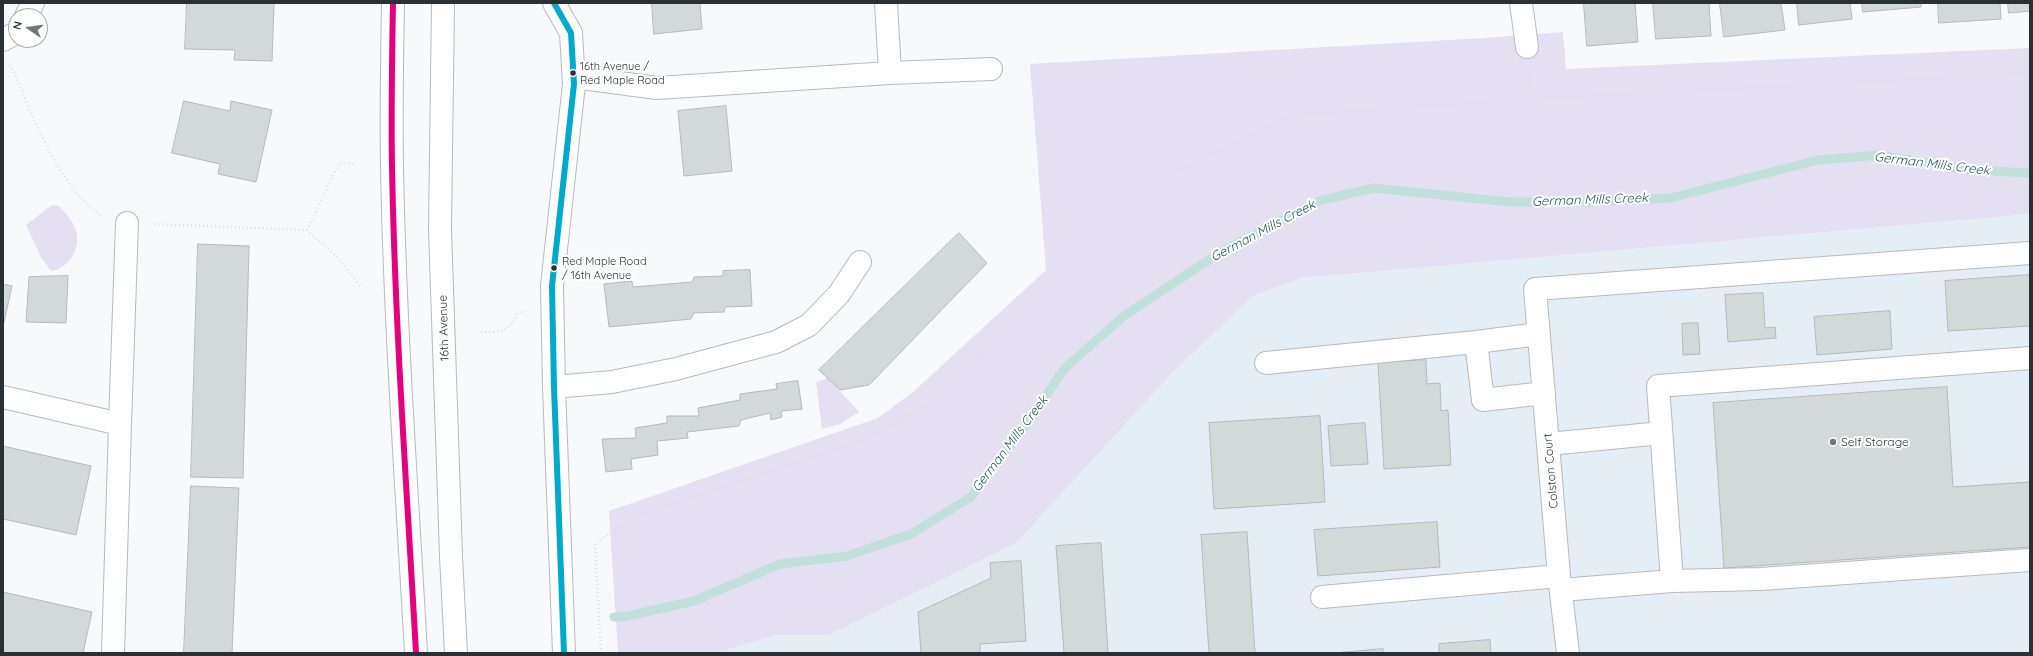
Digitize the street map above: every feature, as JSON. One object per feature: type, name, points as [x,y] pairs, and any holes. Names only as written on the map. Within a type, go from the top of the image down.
[{"type":"main road","points":[[393,3],[392,165],[394,234],[416,653]]},
{"type":"main road","name":"16th Avenue","points":[[443,3],[440,229],[450,540],[456,653]]},
{"type":"main road","points":[[554,3],[571,33],[574,77],[566,177],[553,266],[554,387],[564,653]]},
{"type":"main road","points":[[886,3],[890,73]]},
{"type":"main road","points":[[1522,3],[1527,47]]},
{"type":"main road","points":[[574,77],[657,88],[890,73],[991,69]]},
{"type":"main road","points":[[113,653],[127,223]]},
{"type":"main road","name":"Colston Court","points":[[1568,653],[1560,583],[1535,289],[2030,253]]},
{"type":"main road","points":[[554,387],[612,382],[676,369],[776,342],[809,325],[839,294],[860,262]]},
{"type":"main road","points":[[1266,363],[1476,342],[1539,334]]},
{"type":"main road","points":[[1476,342],[1483,400],[1544,393]]},
{"type":"main road","points":[[1672,581],[1658,386],[2030,358]]},
{"type":"main road","points":[[3,397],[120,424]]},
{"type":"main road","points":[[1549,444],[1661,433]]},
{"type":"main road","points":[[1322,596],[1560,583],[1761,578],[2030,560]]},
{"type":"path","points":[[9,63],[50,157],[83,202],[103,218],[127,223],[307,230],[337,257],[362,288]]},
{"type":"path","points":[[602,653],[595,543],[633,518],[859,442],[934,402],[1165,177],[1293,115],[1531,99],[2030,73]]},
{"type":"path","points":[[307,230],[338,163],[357,164]]},
{"type":"path","points":[[481,332],[507,330],[514,323],[518,313],[530,311]]},
{"type":"shaded area","points":[[1563,32],[1566,69],[2030,48],[2030,214],[1302,278],[1253,296],[1170,375],[1016,543],[828,635],[776,635],[716,653],[618,653],[609,511],[878,418],[913,392],[1046,270],[1030,64],[1484,38]]},
{"type":"shaded area","points":[[52,205],[59,206],[72,221],[77,239],[74,253],[70,260],[65,265],[51,271],[41,257],[26,225]]},
{"type":"shaded area","points":[[2030,214],[2030,653],[716,653],[776,635],[828,635],[1170,375],[1253,296],[1302,278]]},
{"type":"shaded area","points":[[828,378],[859,412],[840,424],[822,429],[816,382]]},
{"type":"building","points":[[187,3],[274,3],[272,61],[234,60],[235,50],[185,49]]},
{"type":"building","points":[[652,3],[700,3],[702,29],[654,34]]},
{"type":"building","points":[[1584,3],[1635,3],[1638,42],[1587,46]]},
{"type":"building","points":[[1653,3],[1709,3],[1711,36],[1656,39]]},
{"type":"building","points":[[1720,3],[1781,3],[1785,30],[1724,37]]},
{"type":"building","points":[[1797,3],[1850,3],[1852,19],[1799,25]]},
{"type":"building","points":[[1862,3],[1921,3],[1921,7],[1863,12]]},
{"type":"building","points":[[1938,3],[2000,3],[2001,19],[1939,23]]},
{"type":"building","points":[[2008,3],[2030,3],[2030,11],[2009,13]]},
{"type":"building","points":[[184,101],[230,111],[231,101],[272,110],[256,182],[218,174],[220,164],[172,153]]},
{"type":"building","points":[[726,106],[732,171],[684,176],[678,111]]},
{"type":"building","points":[[959,233],[987,263],[869,385],[840,390],[819,370]]},
{"type":"building","points":[[198,244],[249,246],[243,478],[191,477]]},
{"type":"building","points":[[750,270],[752,306],[725,307],[724,312],[694,313],[691,319],[609,327],[604,284],[632,281],[633,287],[692,282],[694,277],[723,276],[723,271]]},
{"type":"building","points":[[2030,275],[2030,326],[1948,331],[1945,281]]},
{"type":"building","points":[[68,276],[66,323],[26,322],[29,277]]},
{"type":"building","points":[[3,284],[12,286],[3,327]]},
{"type":"building","points":[[1763,293],[1765,328],[1775,327],[1776,338],[1728,342],[1725,295]]},
{"type":"building","points":[[1890,311],[1892,349],[1817,355],[1814,317]]},
{"type":"building","points":[[1698,323],[1700,354],[1683,355],[1682,324]]},
{"type":"building","points":[[1426,360],[1427,384],[1440,383],[1441,411],[1448,410],[1451,465],[1384,469],[1378,363]]},
{"type":"building","points":[[798,381],[802,409],[781,411],[782,417],[771,420],[770,413],[741,420],[739,426],[687,432],[688,438],[657,441],[658,455],[631,459],[632,469],[606,472],[602,439],[636,438],[635,428],[667,423],[667,416],[699,416],[698,408],[740,400],[740,394],[777,389],[776,384]]},
{"type":"building","name":"Self Storage","points":[[1947,387],[1953,487],[2030,482],[2030,547],[1724,568],[1713,403]]},
{"type":"building","points":[[1320,416],[1325,502],[1214,509],[1209,423]]},
{"type":"building","points":[[1365,423],[1368,464],[1331,466],[1328,426]]},
{"type":"building","points":[[3,446],[91,466],[76,535],[3,519]]},
{"type":"building","points":[[191,486],[239,488],[232,653],[184,653]]},
{"type":"building","points":[[1437,522],[1440,567],[1318,576],[1314,530]]},
{"type":"building","points":[[1247,532],[1255,653],[1209,653],[1201,535]]},
{"type":"building","points":[[1101,543],[1108,653],[1064,653],[1056,546]]},
{"type":"building","points":[[1021,561],[1026,641],[980,644],[980,653],[921,653],[918,612],[991,578],[990,563]]},
{"type":"building","points":[[3,592],[92,612],[83,653],[3,653]]},
{"type":"building","points":[[1490,640],[1491,653],[1439,653],[1439,644]]},
{"type":"building","points":[[1383,649],[1383,653],[1334,653]]},
{"type":"waterway","name":"German Mills Creek","points":[[614,617],[623,617],[694,601],[780,564],[847,556],[911,534],[971,497],[1021,432],[1064,369],[1125,315],[1224,250],[1322,200],[1374,188],[1509,202],[1587,202],[1671,198],[1818,160],[1879,155],[1968,170],[2030,173]]},
{"type":"transit line","points":[[393,3],[392,166],[396,288],[416,653]]},
{"type":"transit line","points":[[554,3],[571,33],[574,84],[552,286],[554,387],[564,653]]},
{"type":"place","name":"16th Avenue / Red Maple Road","points":[[573,73]]},
{"type":"place","name":"Red Maple Road / 16th Avenue","points":[[554,268]]},
{"type":"place","name":"Self Storage","points":[[1833,442]]}]
